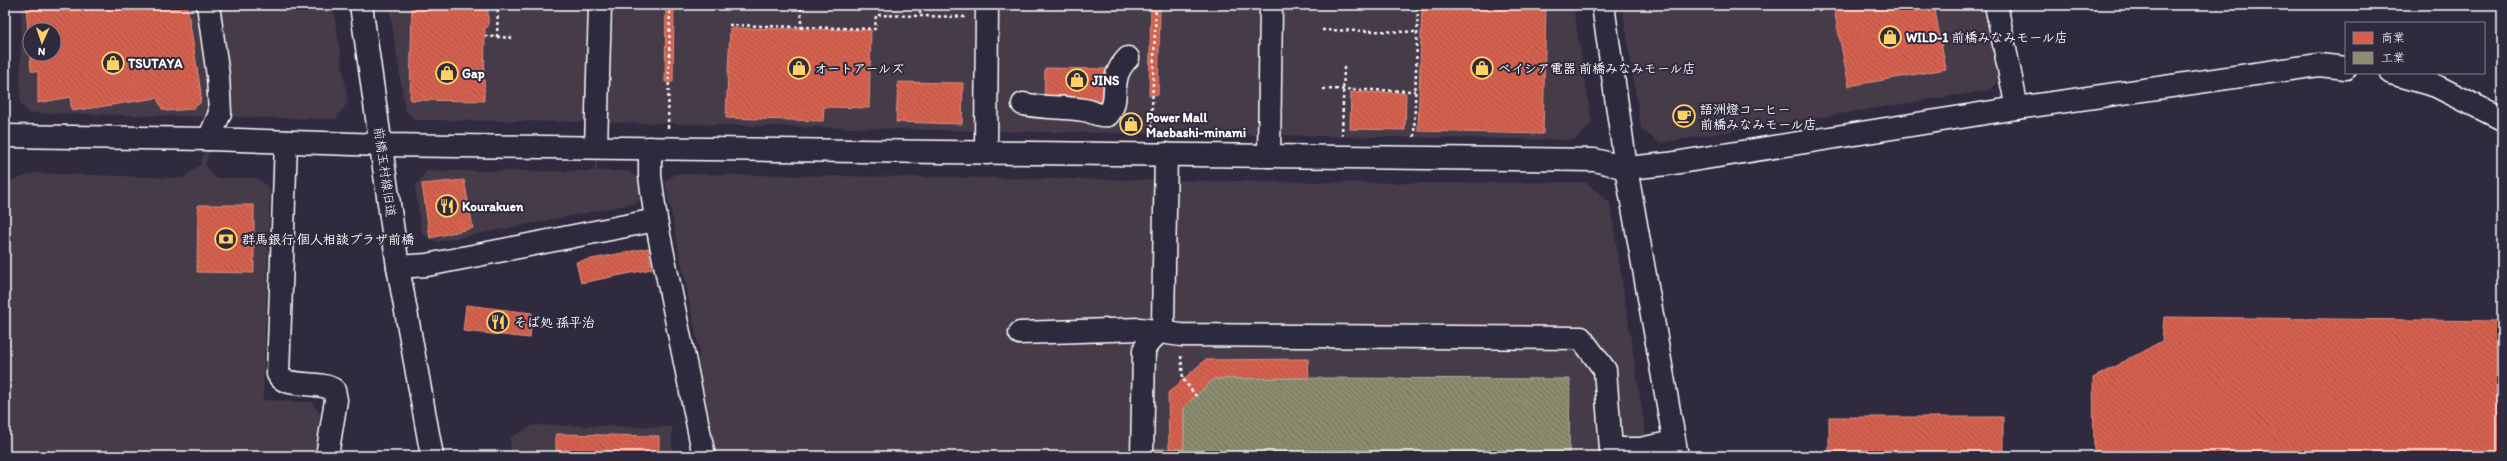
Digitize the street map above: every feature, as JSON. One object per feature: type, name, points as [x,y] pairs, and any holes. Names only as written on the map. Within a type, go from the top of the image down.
[{"type":"street","points":[[208,5],[219,82],[220,113],[209,139]]},
{"type":"street","name":"前橋玉村線旧道","points":[[361,5],[382,145],[398,267],[432,456]]},
{"type":"street","points":[[596,148],[600,5]]},
{"type":"street","points":[[986,153],[987,5]]},
{"type":"street","points":[[1270,156],[1271,5]]},
{"type":"street","points":[[1020,333],[1140,329],[1181,336],[1580,338],[1605,370],[1612,449],[1675,449],[1626,168],[1603,5]]},
{"type":"street","points":[[1996,5],[2017,108]]},
{"type":"street","points":[[1023,104],[1044,109],[1085,110],[1099,115],[1108,115],[1113,106],[1116,75],[1119,67],[1128,58]]},
{"type":"street","points":[[5,136],[209,139],[382,145],[1595,160],[1626,168],[1668,164],[2017,108],[2319,65],[2345,68]]},
{"type":"street","points":[[2394,74],[2436,86],[2502,119]]},
{"type":"street","points":[[286,142],[278,374],[285,381],[326,386],[334,390],[336,400],[327,456]]},
{"type":"street","points":[[650,148],[650,176],[656,220],[704,456]]},
{"type":"street","points":[[1142,456],[1144,351],[1148,342],[1159,332],[1163,323],[1166,154]]},
{"type":"street","points":[[398,267],[427,265],[656,220]]},
{"type":"path","points":[[497,37],[498,5]]},
{"type":"path","points":[[668,131],[670,5]]},
{"type":"path","points":[[801,28],[802,5]]},
{"type":"path","points":[[920,5],[920,15]]},
{"type":"path","points":[[1151,138],[1156,5]]},
{"type":"path","points":[[1414,141],[1418,5]]},
{"type":"path","points":[[729,25],[875,29],[876,15],[968,17],[969,20]]},
{"type":"path","points":[[1322,30],[1417,32]]},
{"type":"path","points":[[485,36],[512,38]]},
{"type":"path","points":[[1342,140],[1344,67]]},
{"type":"path","points":[[1323,89],[1415,91]]},
{"type":"shaded area","points":[[21,5],[333,5],[348,102],[336,119],[220,117],[205,165],[215,178],[258,178],[270,189],[263,400],[312,402],[320,414],[315,456],[9,456],[5,402],[5,243],[11,181],[34,173],[183,178],[200,165],[216,117],[28,113],[20,103]]},
{"type":"shaded area","name":"Power Mall Maebashi-minami","points":[[389,5],[1573,5],[1592,123],[1575,140],[974,131],[599,122],[597,171],[628,171],[640,179],[643,195],[637,203],[437,242],[422,234],[415,187],[426,171],[595,171],[595,122],[415,120],[405,110]]},
{"type":"shaded area","points":[[1622,5],[1985,5],[2000,80],[1990,90],[1659,143],[1641,129]]},
{"type":"shaded area","points":[[675,174],[1408,183],[1586,182],[1610,203],[1649,456],[709,456],[698,404],[699,350],[665,182]]},
{"type":"shaded area","points":[[533,425],[672,427],[672,456],[511,456],[510,438]]},
{"type":"building: 商業","name":"TSUTAYA","points":[[26,5],[187,5],[201,93],[200,103],[192,109],[167,111],[162,109],[157,98],[72,111],[70,97],[38,103],[38,72],[31,71],[30,62],[62,62],[62,22],[27,22]]},
{"type":"building: 商業","name":"Gap","points":[[412,5],[488,5],[488,27],[485,27],[484,101],[410,100]]},
{"type":"building: 商業","points":[[666,5],[674,5],[673,82],[665,82]]},
{"type":"building: 商業","name":"ベイシア電器 前橋みなみモール店","points":[[1422,5],[1546,5],[1543,134],[1418,131]]},
{"type":"building: 商業","name":"WILD-1 前橋みなみモール店","points":[[1833,5],[1934,5],[1946,69],[1849,86]]},
{"type":"building: 商業","points":[[1151,8],[1160,8],[1158,95],[1149,95]]},
{"type":"building: 商業","name":"オートアールズ","points":[[730,28],[871,30],[869,108],[824,107],[823,121],[726,118]]},
{"type":"building: 商業","name":"JINS","points":[[1045,68],[1110,69],[1109,104],[1044,103]]},
{"type":"building: 商業","points":[[898,82],[963,83],[962,124],[896,122]]},
{"type":"building: 商業","points":[[1351,92],[1406,93],[1405,130],[1350,129]]},
{"type":"building: 商業","name":"Kourakuen","points":[[464,180],[473,228],[430,238],[422,184]]},
{"type":"building: 商業","name":"群馬銀行 個人相談プラザ前橋","points":[[198,205],[254,205],[254,273],[197,272]]},
{"type":"building: 商業","points":[[648,248],[652,269],[581,283],[576,262]]},
{"type":"building: 商業","name":"そば処 孫平治","points":[[466,305],[532,313],[530,338],[463,331]]},
{"type":"building: 商業","points":[[2164,317],[2502,321],[2502,456],[2094,456],[2093,378],[2162,341]]},
{"type":"building: 商業","points":[[1308,359],[1309,378],[1214,379],[1184,407],[1184,449],[1169,449],[1168,393],[1205,360]]},
{"type":"building: 商業","points":[[1829,417],[2003,417],[2003,456],[1829,456]]},
{"type":"building: 商業","points":[[556,434],[659,436],[659,456],[556,456]]},
{"type":"building: 工業","points":[[1214,379],[1570,379],[1569,456],[1153,456],[1153,449],[1184,449],[1184,407]]},
{"type":"place","name":"WILD-1 前橋みなみモール店","points":[[1890,37]]},
{"type":"place","name":"TSUTAYA","points":[[113,63]]},
{"type":"place","name":"オートアールズ","points":[[799,68]]},
{"type":"place","name":"ベイシア電器 前橋みなみモール店","points":[[1482,68]]},
{"type":"place","name":"Gap","points":[[447,73]]},
{"type":"place","name":"JINS","points":[[1077,80]]},
{"type":"place","name":"語洲燈コーヒー 前橋みなみモール店","points":[[1684,116]]},
{"type":"place","name":"Power Mall Maebashi-minami","points":[[1131,124]]},
{"type":"place","name":"Kourakuen","points":[[447,206]]},
{"type":"place","name":"群馬銀行 個人相談プラザ前橋","points":[[226,239]]},
{"type":"place","name":"そば処 孫平治","points":[[498,322]]}]
